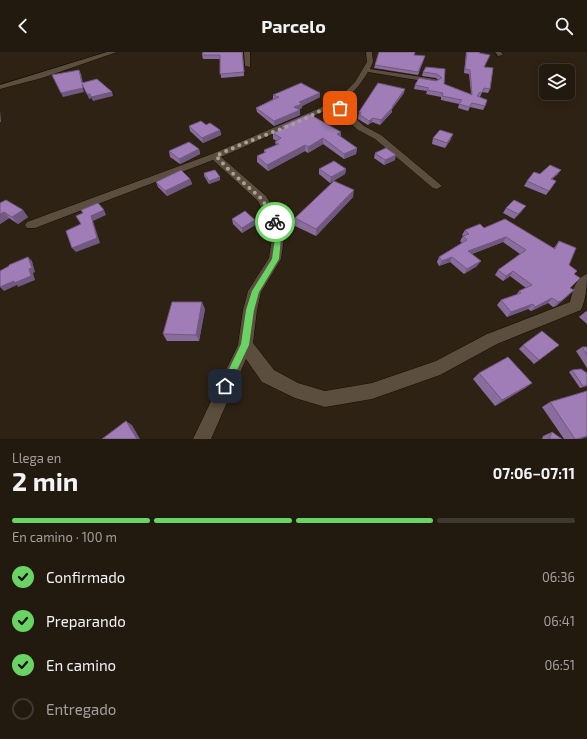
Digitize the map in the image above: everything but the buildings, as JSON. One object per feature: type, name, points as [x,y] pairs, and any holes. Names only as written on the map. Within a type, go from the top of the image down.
[{"type":"street","points":[[0,87],[114,52]]},
{"type":"street","points":[[247,52],[248,66]]},
{"type":"street","points":[[31,225],[216,156],[233,147],[296,122],[330,105],[349,93],[358,83],[370,62],[369,52]]},
{"type":"street","points":[[365,70],[435,80]]},
{"type":"street","points":[[330,105],[349,111],[351,119],[361,128],[378,137],[437,186]]},
{"type":"street","points":[[202,439],[245,345],[250,310],[256,291],[276,259],[278,238],[275,222],[262,199],[229,170],[216,156]]},
{"type":"street","points":[[245,345],[268,376],[295,390],[325,399],[372,391],[440,367],[492,339],[576,306],[580,288],[587,279]]},
{"type":"way so far","points":[[275,222],[262,199],[229,170],[216,156],[233,147],[323,110],[330,105],[340,108]]},
{"type":"route","points":[[225,386],[245,345],[250,310],[256,291],[276,259],[278,238],[275,222]]}]
